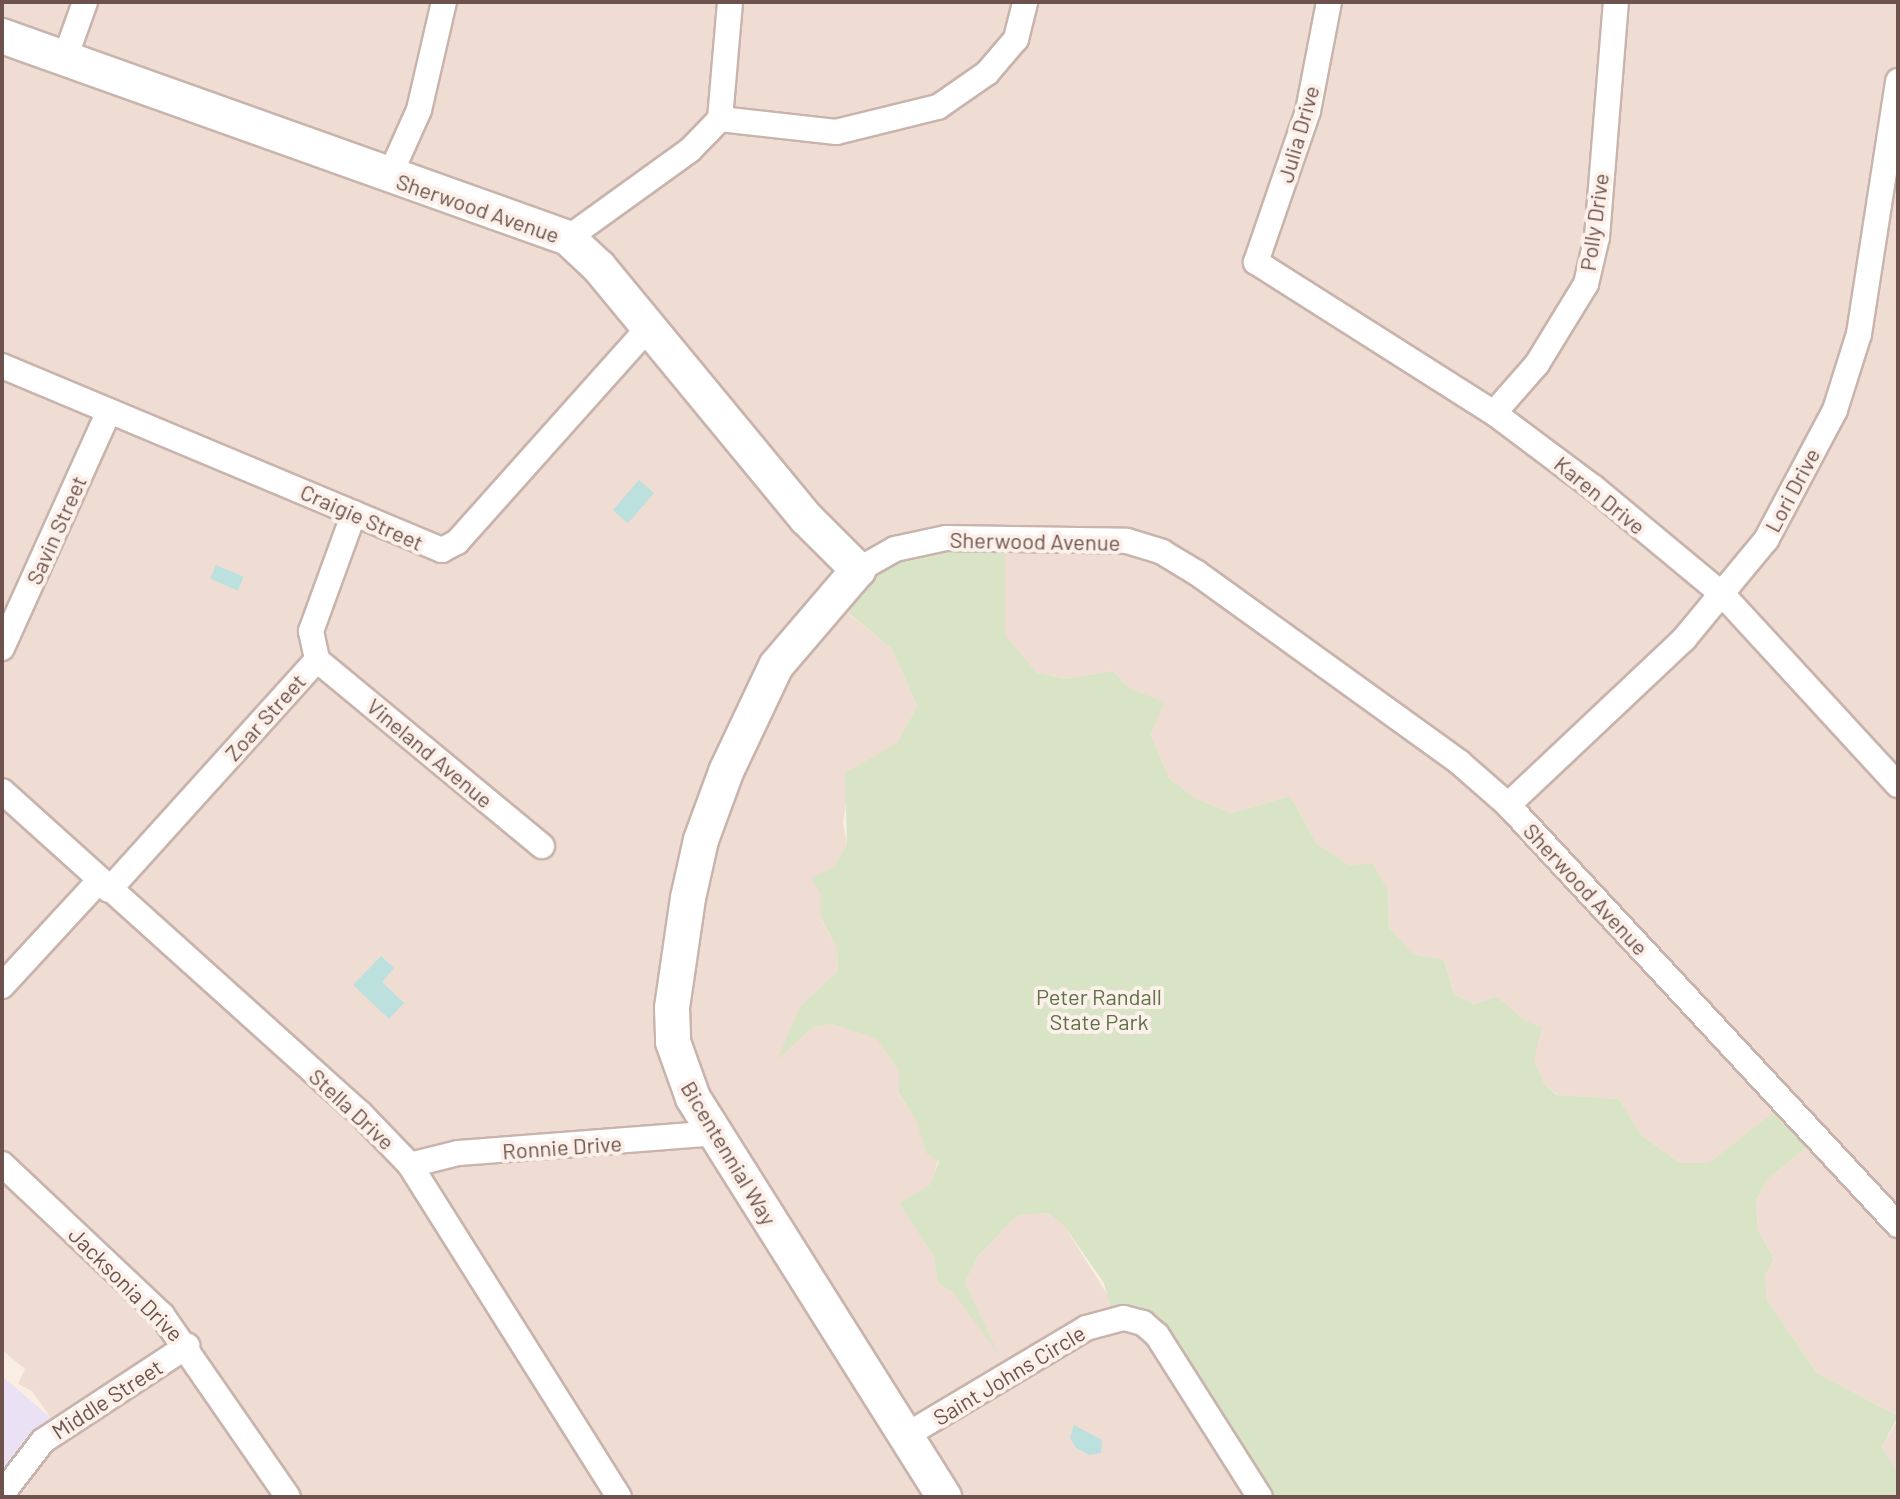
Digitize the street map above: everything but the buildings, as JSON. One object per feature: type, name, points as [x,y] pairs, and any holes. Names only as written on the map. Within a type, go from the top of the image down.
[{"type":"street","points":[[65,58],[85,2]]},
{"type":"street","points":[[389,177],[419,110],[444,2]]},
{"type":"street","points":[[568,238],[690,150],[720,119],[730,2]]},
{"type":"street","points":[[720,119],[836,132],[938,107],[987,73],[1016,39],[1025,2]]},
{"type":"street","name":"Julia Drive","points":[[1256,262],[1308,111],[1329,2]]},
{"type":"street","name":"Polly Drive","points":[[1494,413],[1537,364],[1586,284],[1597,237],[1616,2]]},
{"type":"street","name":"Sherwood Avenue","points":[[2,36],[389,177],[568,238],[649,327],[806,518],[858,570],[895,549],[946,538],[1127,541],[1162,552],[1460,763],[1508,805],[1898,1225]]},
{"type":"street","name":"Lori Drive","points":[[1508,805],[1684,639],[1766,540],[1835,410],[1859,334],[1898,81]]},
{"type":"street","name":"Karen Drive","points":[[1256,262],[1494,413],[1723,595],[1898,785]]},
{"type":"street","name":"Craigie Street","points":[[2,366],[354,513],[430,548],[442,550],[457,542],[649,327]]},
{"type":"street","name":"Savin Street","points":[[2,648],[109,411]]},
{"type":"street","name":"Zoar Street","points":[[2,986],[104,886],[317,660],[311,631],[354,513]]},
{"type":"street","name":"Bicentennial Way","points":[[858,570],[776,666],[701,840],[672,1008],[679,1067],[715,1133],[944,1497]]},
{"type":"street","name":"Vineland Avenue","points":[[317,660],[542,846]]},
{"type":"street","name":"Stella Drive","points":[[2,791],[104,886],[360,1113],[410,1165],[619,1497]]},
{"type":"street","name":"Ronnie Drive","points":[[410,1165],[458,1153],[715,1133]]},
{"type":"street","name":"Jacksonia Drive","points":[[2,1164],[128,1281],[187,1346],[288,1497]]},
{"type":"street","name":"Saint Johns Circle","points":[[905,1436],[1086,1328],[1124,1318],[1143,1323],[1157,1335],[1260,1497]]},
{"type":"street","name":"Middle Street","points":[[2,1494],[43,1441],[187,1346]]},
{"type":"shaded area","points":[[2,2],[1898,2],[1898,1416],[1817,1373],[1767,1300],[1765,1275],[1774,1259],[1758,1230],[1756,1200],[1768,1179],[1813,1142],[1778,1109],[1709,1164],[1680,1163],[1641,1135],[1619,1099],[1558,1095],[1545,1085],[1534,1059],[1527,1022],[1497,998],[1474,1004],[1454,994],[1444,960],[1413,954],[1389,927],[1388,891],[1317,844],[1290,796],[1232,813],[1195,798],[1169,778],[1151,735],[1163,702],[1129,688],[1113,671],[1065,679],[1036,672],[1020,659],[1005,635],[1005,551],[833,601],[892,649],[917,706],[897,743],[858,768],[848,789],[843,823],[847,844],[821,895],[821,919],[837,948],[838,971],[778,1057],[813,1027],[831,1024],[876,1037],[899,1071],[899,1095],[940,1153],[931,1185],[900,1203],[934,1257],[939,1283],[953,1291],[996,1350],[965,1283],[978,1256],[1018,1215],[1048,1213],[1065,1227],[1112,1302],[1156,1354],[1248,1497],[2,1497],[60,1431],[32,1391],[18,1384],[25,1369],[2,1350]]},
{"type":"shaded area","points":[[2,1376],[52,1419],[2,1480]]},
{"type":"shaded area","points":[[1898,1419],[1898,1472],[1882,1447]]},
{"type":"green space","name":"Peter Randall State Park","points":[[956,547],[1005,551],[1005,635],[1036,672],[1065,679],[1113,671],[1129,688],[1164,702],[1151,735],[1169,778],[1195,798],[1232,813],[1290,796],[1317,844],[1349,865],[1373,864],[1388,891],[1389,927],[1413,954],[1444,960],[1454,994],[1474,1004],[1497,997],[1527,1022],[1542,1027],[1534,1059],[1545,1085],[1557,1095],[1619,1099],[1641,1135],[1680,1163],[1709,1163],[1778,1109],[1813,1142],[1768,1179],[1756,1200],[1758,1230],[1774,1259],[1765,1275],[1767,1300],[1817,1373],[1898,1416],[1882,1447],[1898,1472],[1898,1497],[1248,1497],[1156,1354],[1135,1328],[1113,1317],[1104,1283],[1065,1227],[1048,1213],[1018,1215],[978,1256],[965,1283],[999,1355],[953,1292],[938,1283],[934,1257],[899,1203],[930,1185],[939,1161],[927,1154],[916,1120],[899,1094],[899,1071],[876,1038],[831,1024],[813,1027],[777,1060],[800,1007],[838,971],[837,948],[821,918],[821,895],[811,878],[835,866],[847,844],[845,773],[897,743],[917,706],[892,649],[833,600],[888,555]]},
{"type":"water","points":[[639,480],[654,493],[628,523],[613,510]]},
{"type":"water","points":[[216,565],[244,577],[238,591],[210,579]]},
{"type":"water","points":[[381,956],[394,968],[382,982],[404,1003],[389,1019],[353,985]]},
{"type":"water","points":[[1074,1425],[1102,1440],[1101,1453],[1089,1455],[1076,1448],[1070,1438]]}]
